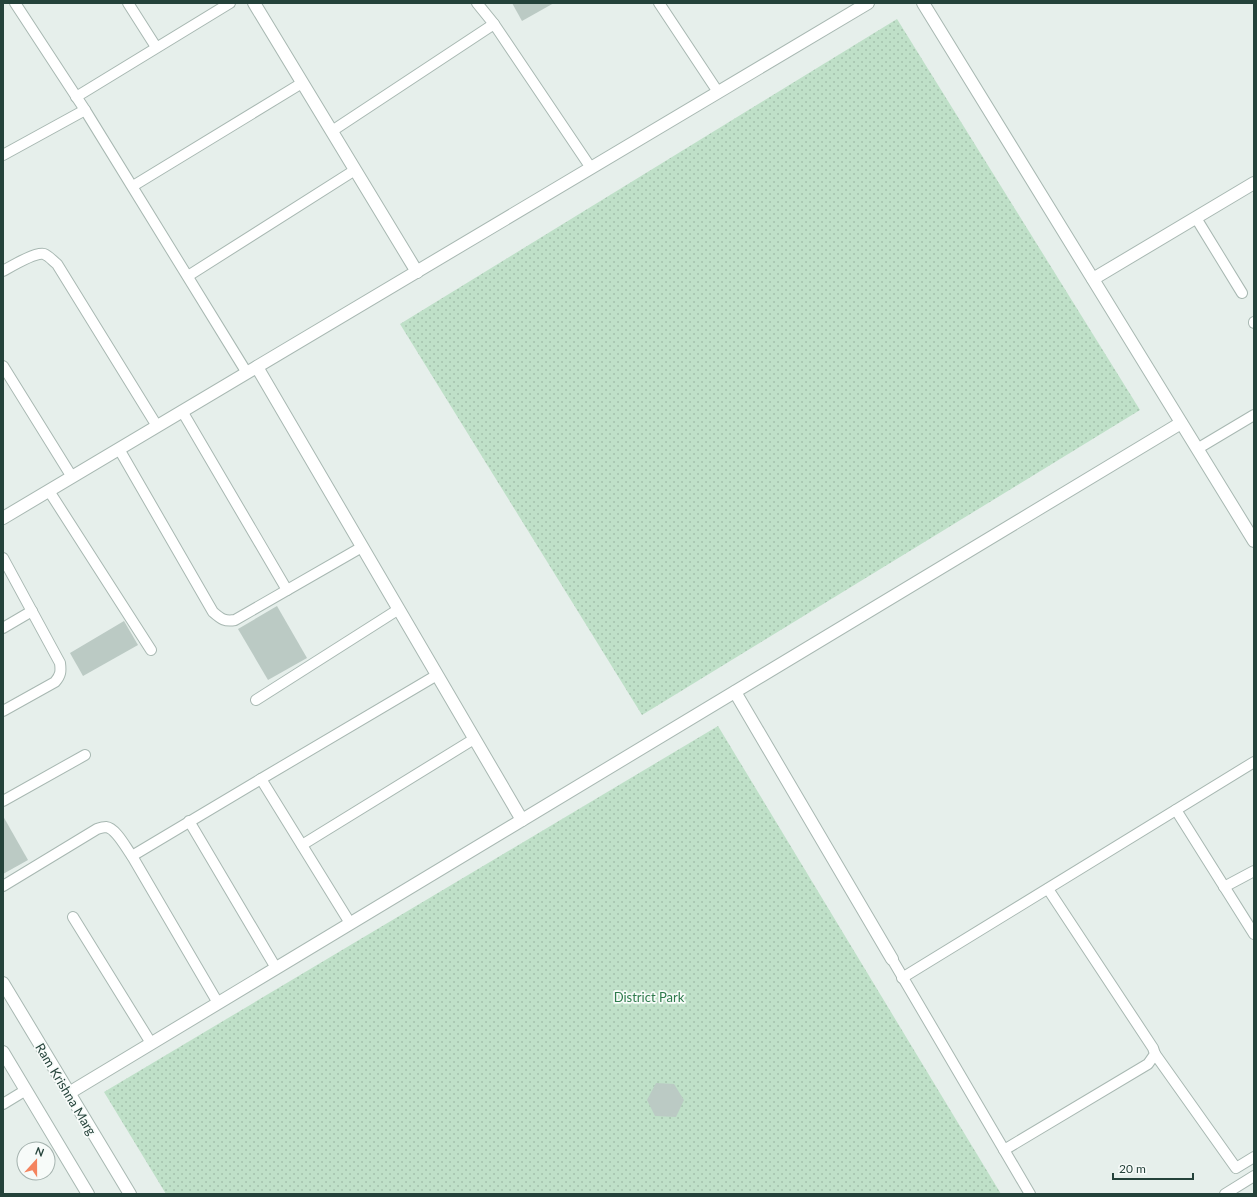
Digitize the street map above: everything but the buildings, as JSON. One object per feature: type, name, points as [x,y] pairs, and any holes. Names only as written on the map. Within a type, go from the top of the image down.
[{"type":"street","points":[[254,3],[417,272]]},
{"type":"street","points":[[3,518],[718,92],[851,7],[868,3]]},
{"type":"street","points":[[923,3],[1253,538]]},
{"type":"street","points":[[1093,279],[1254,183]]},
{"type":"street","points":[[252,370],[362,547],[522,820]]},
{"type":"street","points":[[69,1093],[1181,423]]},
{"type":"street","points":[[735,692],[892,959]]},
{"type":"street","name":"Ram Krishna Marg","points":[[3,983],[130,1194]]},
{"type":"street","points":[[3,1052],[88,1194]]},
{"type":"lane","points":[[16,3],[86,110],[188,276],[252,370]]},
{"type":"lane","points":[[128,3],[156,47]]},
{"type":"lane","points":[[76,96],[230,3]]},
{"type":"lane","points":[[477,3],[494,24],[591,168]]},
{"type":"lane","points":[[659,3],[718,92]]},
{"type":"lane","points":[[332,131],[494,24]]},
{"type":"lane","points":[[132,186],[302,83]]},
{"type":"lane","points":[[3,155],[86,110]]},
{"type":"lane","points":[[188,276],[355,170]]},
{"type":"lane","points":[[1196,218],[1242,293]]},
{"type":"lane","points":[[3,271],[36,254],[44,254],[57,264],[157,426]]},
{"type":"lane","points":[[3,366],[72,477]]},
{"type":"lane","points":[[182,412],[287,590]]},
{"type":"lane","points":[[1197,449],[1254,415]]},
{"type":"lane","points":[[119,449],[213,612],[221,619],[228,621],[235,620],[362,547]]},
{"type":"lane","points":[[49,491],[151,650]]},
{"type":"lane","points":[[3,558],[60,663],[61,671],[60,677],[55,682],[3,711]]},
{"type":"lane","points":[[256,700],[399,609]]},
{"type":"lane","points":[[3,628],[32,611]]},
{"type":"lane","points":[[132,856],[437,675]]},
{"type":"lane","points":[[302,845],[474,739]]},
{"type":"lane","points":[[3,801],[85,755]]},
{"type":"lane","points":[[902,978],[1254,762]]},
{"type":"lane","points":[[261,779],[350,923]]},
{"type":"lane","points":[[1176,810],[1254,934]]},
{"type":"lane","points":[[189,821],[276,968]]},
{"type":"lane","points":[[3,886],[97,829],[105,827],[111,828],[132,856],[218,1003]]},
{"type":"lane","points":[[1224,887],[1254,871]]},
{"type":"lane","points":[[1048,889],[1153,1048],[1155,1054],[1236,1168],[1254,1158]]},
{"type":"lane","points":[[73,917],[151,1043]]},
{"type":"lane","points":[[892,959],[1030,1194]]},
{"type":"lane","points":[[1004,1150],[1148,1064],[1155,1054]]},
{"type":"lane","points":[[3,1104],[26,1090]]},
{"type":"lane","points":[[1225,1194],[1254,1176]]},
{"type":"green space","points":[[897,19],[1140,410],[642,715],[400,324]]},
{"type":"green space","name":"District Park","points":[[718,726],[1001,1194],[166,1194],[104,1092]]}]
